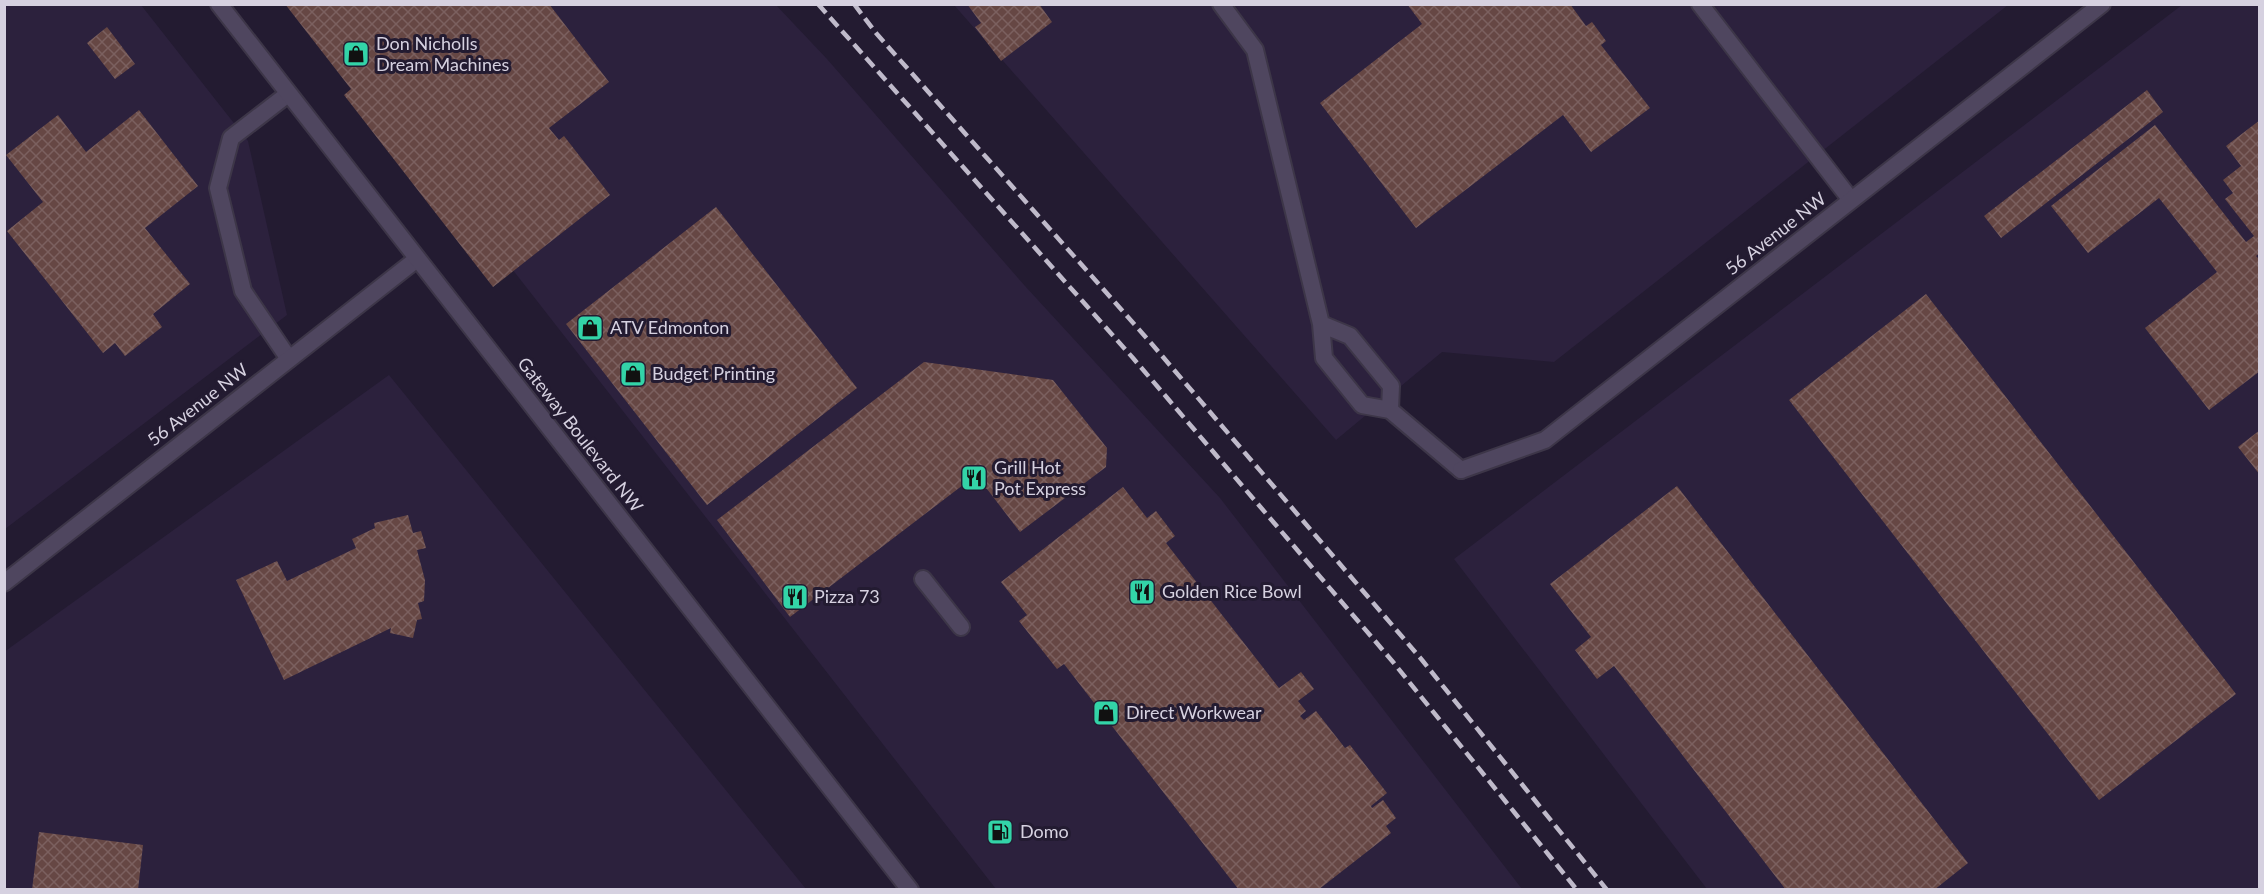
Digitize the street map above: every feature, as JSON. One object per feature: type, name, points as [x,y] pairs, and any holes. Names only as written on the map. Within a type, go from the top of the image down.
[{"type":"street","name":"Gateway Boulevard NW","points":[[219,4],[910,890]]},
{"type":"street","points":[[1221,4],[1255,50],[1321,324],[1324,358],[1362,405],[1390,411],[1391,386],[1350,336],[1321,324]]},
{"type":"street","points":[[1700,4],[1851,200]]},
{"type":"street","name":"56 Avenue NW","points":[[1390,411],[1461,470],[1545,440],[2102,4]]},
{"type":"street","points":[[288,94],[231,138],[218,188],[243,291],[289,359]]},
{"type":"street","name":"56 Avenue NW","points":[[4,583],[417,259]]},
{"type":"street","points":[[923,579],[961,627]]},
{"type":"shaded area","points":[[5,5],[141,5],[248,141],[287,315],[5,529]]},
{"type":"shaded area","points":[[306,5],[776,5],[827,59],[1025,286],[1220,498],[1522,889],[996,889]]},
{"type":"shaded area","points":[[954,5],[2008,5],[1554,362],[1442,352],[1336,440]]},
{"type":"shaded area","points":[[2182,5],[2259,5],[2259,889],[1707,889],[1454,559]]},
{"type":"shaded area","points":[[389,375],[806,889],[5,889],[4,652]]},
{"type":"building","points":[[285,4],[549,4],[609,82],[549,128],[559,140],[564,136],[610,195],[493,287],[344,95],[351,89]]},
{"type":"building","points":[[967,4],[1039,4],[1052,22],[1001,61],[975,27],[981,23]]},
{"type":"building","points":[[1407,4],[1570,4],[1586,26],[1592,22],[1606,41],[1601,45],[1650,108],[1591,152],[1563,115],[1416,228],[1320,103],[1422,24]]},
{"type":"building","points":[[107,27],[135,64],[115,79],[87,43]]},
{"type":"building","points":[[2147,90],[2163,112],[2001,238],[1984,216]]},
{"type":"building","points":[[139,110],[198,186],[145,228],[190,284],[153,314],[162,327],[125,356],[115,343],[103,353],[7,231],[43,202],[6,155],[58,115],[86,152]]},
{"type":"building","points":[[2260,120],[2260,253],[2256,256],[2260,260],[2260,371],[2209,410],[2145,328],[2217,272],[2159,198],[2088,253],[2051,206],[2155,125],[2246,242],[2254,236],[2225,199],[2233,193],[2223,180],[2241,166],[2226,146]]},
{"type":"building","points":[[716,207],[857,388],[707,505],[566,324]]},
{"type":"building","points":[[1926,294],[2236,694],[2099,800],[1789,400]]},
{"type":"building","points":[[924,362],[1053,380],[1107,448],[1106,467],[1020,532],[987,489],[963,485],[790,617],[717,520]]},
{"type":"building","points":[[2260,430],[2260,475],[2238,447]]},
{"type":"building","points":[[1677,486],[1968,863],[1934,890],[1786,890],[1614,666],[1597,679],[1575,650],[1591,637],[1550,584]]},
{"type":"building","points":[[1123,487],[1147,518],[1156,511],[1175,536],[1166,543],[1279,688],[1301,672],[1314,689],[1298,701],[1306,711],[1300,716],[1304,720],[1316,711],[1345,748],[1350,745],[1387,793],[1371,806],[1372,808],[1383,800],[1396,818],[1386,826],[1391,833],[1318,890],[1239,890],[1064,664],[1057,669],[1019,621],[1027,615],[1001,582]]},
{"type":"building","points":[[408,515],[413,533],[421,531],[426,548],[417,550],[425,580],[424,601],[418,603],[422,619],[417,620],[413,638],[390,633],[391,628],[284,680],[236,580],[277,561],[287,581],[356,548],[352,539],[375,528],[374,523]]},
{"type":"building","points":[[39,832],[143,845],[138,890],[32,890]]},
{"type":"railway","points":[[818,4],[1133,358],[1393,662],[1577,890]]},
{"type":"railway","points":[[854,4],[876,33],[1151,343],[1422,660],[1607,890]]},
{"type":"place","name":"Don Nicholls Dream Machines","points":[[356,54]]},
{"type":"place","name":"ATV Edmonton","points":[[590,328]]},
{"type":"place","name":"Budget Printing","points":[[633,374]]},
{"type":"place","name":"Grill Hot Pot Express","points":[[974,478]]},
{"type":"place","name":"Golden Rice Bowl","points":[[1142,592]]},
{"type":"place","name":"Pizza 73","points":[[795,597]]},
{"type":"place","name":"Direct Workwear","points":[[1106,713]]},
{"type":"place","name":"Domo","points":[[1000,832]]}]
